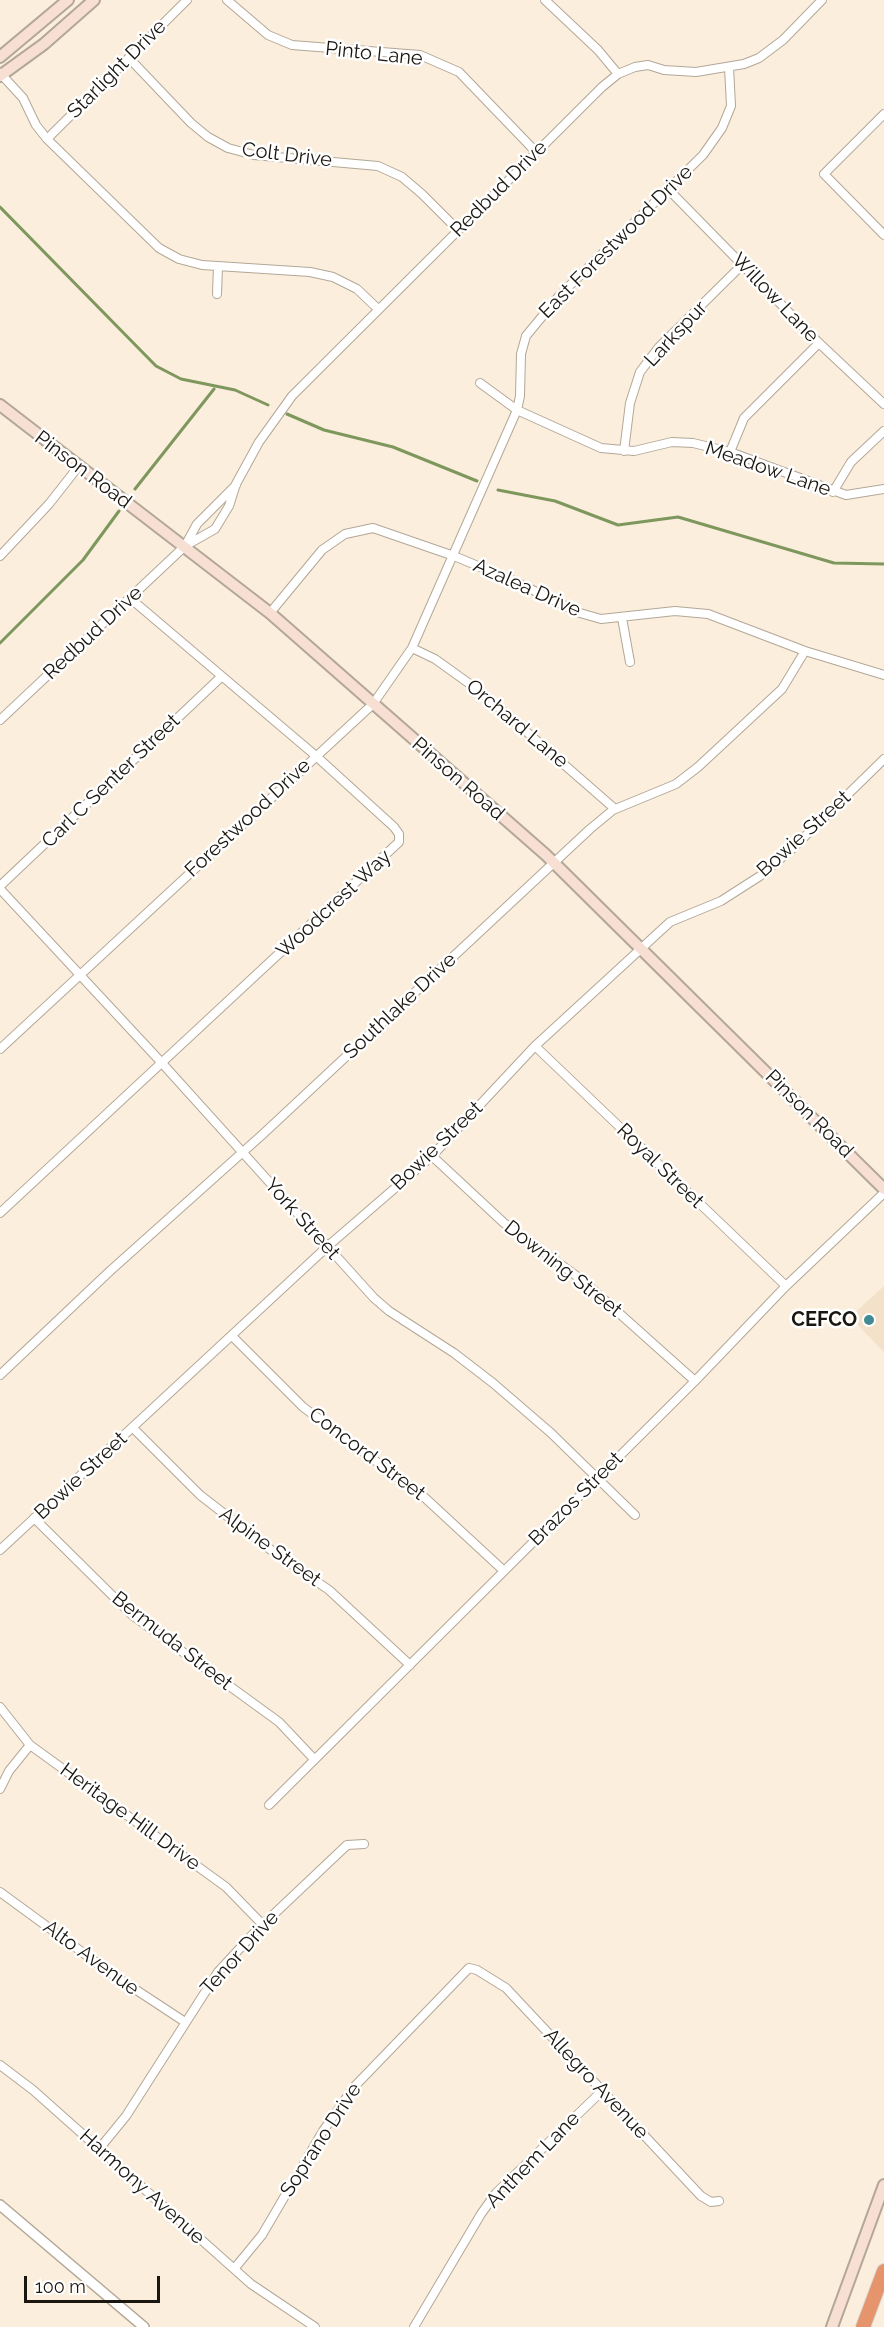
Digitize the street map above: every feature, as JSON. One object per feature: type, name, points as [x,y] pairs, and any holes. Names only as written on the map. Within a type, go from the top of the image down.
[{"type":"highway","points":[[863,2327],[884,2271]]},
{"type":"main road","points":[[0,57],[68,0]]},
{"type":"main road","points":[[1,74],[44,44],[94,0]]},
{"type":"main road","name":"Pinson Road","points":[[0,405],[270,613],[554,863],[884,1191]]},
{"type":"main road","points":[[832,2327],[884,2185]]},
{"type":"street","name":"Starlight Drive","points":[[47,139],[187,0]]},
{"type":"street","name":"Pinto Lane","points":[[227,0],[268,35],[292,45],[420,56],[459,72],[536,152]]},
{"type":"street","points":[[545,0],[598,50],[618,74]]},
{"type":"street","name":"Redbud Drive","points":[[0,720],[185,546],[215,529],[229,506],[237,484],[275,417],[316,370],[618,74],[635,67],[648,65],[664,70],[696,72],[729,67],[759,58],[783,40],[822,0]]},
{"type":"street","name":"Colt Drive","points":[[129,58],[192,123],[218,142],[254,155],[378,166],[402,177],[416,188],[458,230]]},
{"type":"street","name":"East Forestwood Drive","points":[[454,556],[517,410],[520,396],[521,354],[532,327],[559,296],[703,155],[722,128],[731,106],[729,67]]},
{"type":"street","points":[[1,74],[23,98],[36,125],[47,139],[159,248],[179,259],[218,266],[310,272],[333,277],[357,289],[378,309]]},
{"type":"street","points":[[884,114],[824,174],[884,235]]},
{"type":"street","name":"Willow Lane","points":[[668,189],[819,343],[884,404]]},
{"type":"street","name":"Larkspur","points":[[624,451],[630,403],[640,372],[660,347],[743,264]]},
{"type":"street","points":[[217,294],[218,266]]},
{"type":"street","points":[[730,452],[744,418],[819,343]]},
{"type":"street","name":"Meadow Lane","points":[[480,383],[517,410],[602,448],[624,451],[679,441],[730,452],[833,492],[846,495],[884,489]]},
{"type":"street","points":[[833,492],[851,462],[884,431]]},
{"type":"street","points":[[0,556],[42,513],[78,467]]},
{"type":"street","name":"Redbud Drive","points":[[185,546],[197,524],[237,484]]},
{"type":"street","name":"Azalea Drive","points":[[270,613],[322,550],[345,534],[373,528],[454,556],[514,581],[580,613],[601,619],[692,611],[708,614],[805,651],[884,675]]},
{"type":"street","name":"Forestwood Drive","points":[[0,1048],[373,704],[412,648],[454,556]]},
{"type":"street","name":"Woodcrest Way","points":[[0,1213],[399,842],[399,834],[394,827],[316,756],[131,599]]},
{"type":"street","points":[[622,618],[630,662]]},
{"type":"street","name":"Orchard Lane","points":[[412,648],[435,659],[481,692],[615,808]]},
{"type":"street","name":"Southlake Drive","points":[[0,1375],[110,1271],[615,808],[667,789],[698,766],[782,689],[794,673],[805,651]]},
{"type":"street","name":"Carl C Senter Street","points":[[0,888],[221,676]]},
{"type":"street","name":"Bowie Street","points":[[0,1550],[328,1246],[432,1156],[535,1046],[670,922],[721,901],[760,876],[792,849],[884,759]]},
{"type":"street","name":"York Street","points":[[0,888],[389,1311],[453,1353],[493,1383],[598,1477],[635,1515]]},
{"type":"street","name":"Royal Street","points":[[535,1046],[786,1286]]},
{"type":"street","name":"Downing Street","points":[[432,1156],[504,1222],[590,1286],[695,1381]]},
{"type":"street","name":"Brazos Street","points":[[269,1804],[695,1381],[786,1286],[884,1191]]},
{"type":"street","name":"Concord Street","points":[[232,1336],[303,1407],[424,1497],[503,1570]]},
{"type":"street","name":"Alpine Street","points":[[133,1428],[200,1496],[271,1550],[329,1590],[410,1665]]},
{"type":"street","name":"Bermuda Street","points":[[34,1518],[132,1615],[279,1722],[314,1760]]},
{"type":"street","name":"Heritage Hill Drive","points":[[0,1707],[30,1745],[226,1887],[263,1925]]},
{"type":"street","points":[[0,1789],[9,1771],[30,1745]]},
{"type":"street","name":"Tenor Drive","points":[[99,2149],[126,2116],[218,1972],[263,1925],[347,1845],[364,1844]]},
{"type":"street","name":"Alto Avenue","points":[[0,1892],[112,1974],[184,2022]]},
{"type":"street","name":"Allegro Avenue","points":[[469,1968],[477,1970],[506,1988],[701,2196],[711,2202],[719,2201]]},
{"type":"street","name":"Soprano Drive","points":[[234,2269],[262,2235],[323,2131],[354,2086],[469,1968]]},
{"type":"street","name":"Harmony Avenue","points":[[0,2065],[33,2090],[264,2295],[315,2327]]},
{"type":"street","name":"Anthem Lane","points":[[414,2327],[480,2214],[496,2193],[602,2091]]},
{"type":"street","points":[[0,2205],[144,2327]]},
{"type":"shaded area","points":[[884,1286],[884,1352],[850,1317]]},
{"type":"waterway","points":[[0,207],[156,366],[181,379],[235,390],[268,405]]},
{"type":"waterway","points":[[135,489],[214,389]]},
{"type":"waterway","points":[[287,414],[324,430],[393,447],[477,481]]},
{"type":"waterway","points":[[498,490],[555,501],[618,525],[678,517],[834,563],[884,564]]},
{"type":"waterway","points":[[0,643],[83,560],[119,511]]},
{"type":"place","name":"CEFCO","points":[[869,1320]]}]
